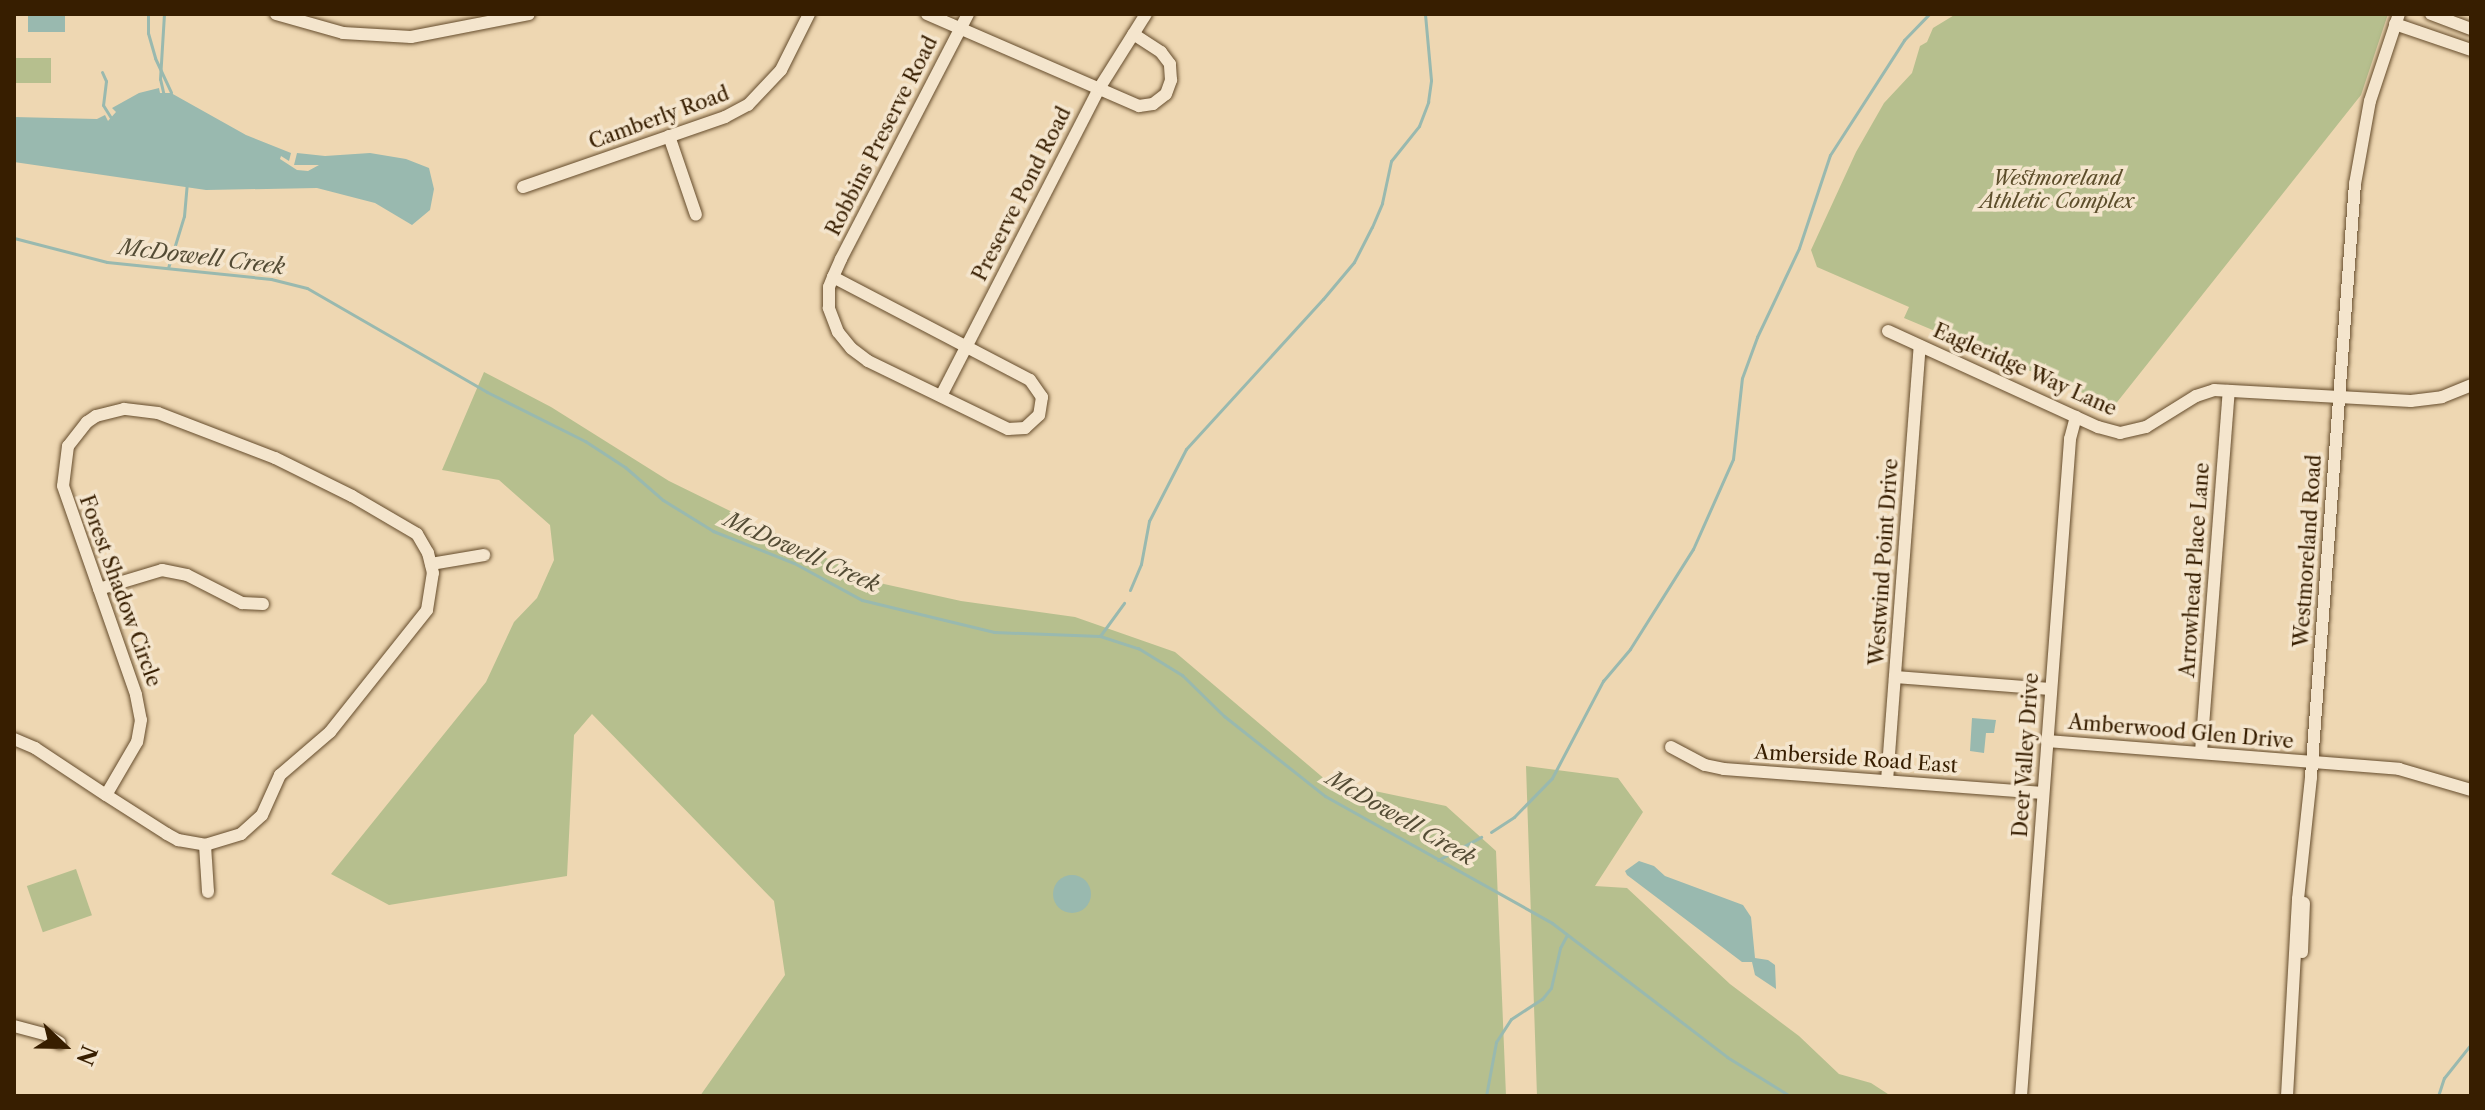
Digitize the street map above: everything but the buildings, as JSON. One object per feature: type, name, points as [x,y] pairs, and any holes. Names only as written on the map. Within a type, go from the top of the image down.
[{"type":"street","points":[[276,14],[343,33],[411,37],[529,14]]},
{"type":"street","name":"Camberly Road","points":[[523,187],[725,117],[748,105],[781,70],[809,14]]},
{"type":"street","points":[[927,14],[1139,106],[1153,104],[1166,94],[1171,80],[1170,64],[1161,52],[1133,34]]},
{"type":"street","name":"Robbins Preserve Road","points":[[833,277],[1030,380],[1042,397],[1039,415],[1025,428],[1008,429],[868,361],[851,348],[838,332],[829,308],[829,287],[833,277],[968,14]]},
{"type":"street","name":"Preserve Pond Road","points":[[941,396],[1100,87],[1146,14]]},
{"type":"street","points":[[2431,14],[2471,29]]},
{"type":"street","points":[[2397,19],[2471,50]]},
{"type":"street","name":"Westmoreland Road","points":[[2287,1096],[2298,899],[2303,876],[2358,161],[2370,101],[2397,19]]},
{"type":"street","points":[[669,136],[696,215]]},
{"type":"street","name":"Eagleridge Way Lane","points":[[1888,331],[2109,431],[2130,432],[2146,427],[2205,392],[2422,401],[2468,391]]},
{"type":"street","name":"Westwind Point Drive","points":[[1887,781],[1920,346]]},
{"type":"street","name":"Arrowhead Place Lane","points":[[2201,752],[2229,391]]},
{"type":"street","name":"Forest Shadow Circle","points":[[106,795],[137,742],[141,720],[136,695],[65,497],[63,461],[68,446],[87,422],[124,409],[147,410],[247,446],[325,482],[408,526],[423,544],[431,564]]},
{"type":"street","name":"Deer Valley Drive","points":[[2021,1096],[2070,439],[2076,417]]},
{"type":"street","points":[[14,739],[35,748],[178,840],[205,845],[229,840],[257,821],[280,775],[330,732],[411,632],[431,597],[431,564],[484,555]]},
{"type":"street","points":[[99,589],[162,570],[187,575],[242,603],[263,604]]},
{"type":"street","points":[[1895,677],[2051,689]]},
{"type":"street","name":"Amberwood Glen Drive","points":[[2047,741],[2399,769],[2471,790]]},
{"type":"street","name":"Amberside Road East","points":[[1671,747],[1705,765],[1724,769],[2043,793]]},
{"type":"street","points":[[205,845],[208,892]]},
{"type":"street","points":[[14,1026],[47,1035],[60,1043]]},
{"type":"green space","name":"Westmoreland Athletic Complex","points":[[1956,14],[2388,14],[2361,95],[2114,406],[1904,318],[1909,307],[1817,267],[1811,250],[1856,152],[1884,103],[1912,73],[1920,46],[1927,42],[1933,28]]},
{"type":"green space","points":[[14,58],[51,58],[51,83],[14,83]]},
{"type":"green space","points":[[484,372],[551,407],[669,481],[875,582],[961,601],[1075,617],[1175,652],[1327,781],[1446,806],[1496,851],[1506,1096],[700,1096],[785,975],[774,901],[592,714],[574,735],[567,876],[389,905],[331,874],[486,682],[514,622],[537,598],[554,560],[550,525],[499,480],[442,470]]},
{"type":"green space","points":[[1526,766],[1618,778],[1643,812],[1595,886],[1627,888],[1730,984],[1799,1036],[1839,1074],[1871,1083],[1891,1096],[1537,1096]]},
{"type":"green space","points":[[76,869],[92,915],[43,932],[27,886]]},
{"type":"water","points":[[28,14],[65,14],[65,32],[28,32]]},
{"type":"water","points":[[159,88],[160,93],[171,93],[246,135],[291,153],[289,161],[281,156],[280,159],[297,170],[308,171],[319,165],[294,165],[297,153],[325,156],[370,153],[406,159],[429,168],[434,189],[430,210],[412,225],[375,203],[317,188],[206,190],[14,162],[14,117],[97,119],[105,115],[108,121],[116,112],[112,108],[139,93]]},
{"type":"water","points":[[1972,718],[1996,720],[1994,733],[1986,733],[1984,753],[1970,751]]},
{"type":"water","points":[[1639,861],[1654,866],[1665,876],[1743,905],[1751,917],[1755,958],[1768,960],[1775,965],[1776,989],[1755,975],[1752,962],[1742,962],[1627,875],[1625,871]]},
{"type":"water","points":[[1072,875],[1085,881],[1091,894],[1085,907],[1072,913],[1059,907],[1053,894],[1059,881]]},
{"type":"waterway","points":[[148,14],[148,33],[155,58],[171,93]]},
{"type":"waterway","points":[[164,14],[160,79],[164,96]]},
{"type":"waterway","points":[[1130,590],[1141,564],[1149,521],[1186,449],[1323,299],[1354,262],[1372,227],[1382,203],[1391,161],[1419,126],[1428,102],[1431,80],[1425,14]]},
{"type":"waterway","points":[[1491,832],[1514,817],[1552,778],[1603,681],[1630,649],[1693,549],[1733,459],[1742,378],[1757,337],[1799,248],[1830,155],[1904,40],[1929,14]]},
{"type":"waterway","points":[[102,72],[106,81],[103,105],[111,118]]},
{"type":"waterway","points":[[168,268],[184,216],[187,182]]},
{"type":"waterway","name":"McDowell Creek","points":[[14,238],[107,262],[271,279],[307,288],[487,392],[585,441],[625,467],[663,500],[713,531],[794,563],[862,600],[994,632],[1100,636],[1138,648],[1182,675],[1224,716],[1325,796],[1552,923],[1727,1057],[1790,1096]]},
{"type":"waterway","points":[[1100,636],[1124,603]]},
{"type":"waterway","points":[[1438,860],[1481,837]]},
{"type":"waterway","points":[[1486,1096],[1496,1042],[1511,1019],[1542,999],[1551,988],[1560,948],[1567,935]]},
{"type":"waterway","points":[[2438,1096],[2444,1078],[2471,1044]]}]
